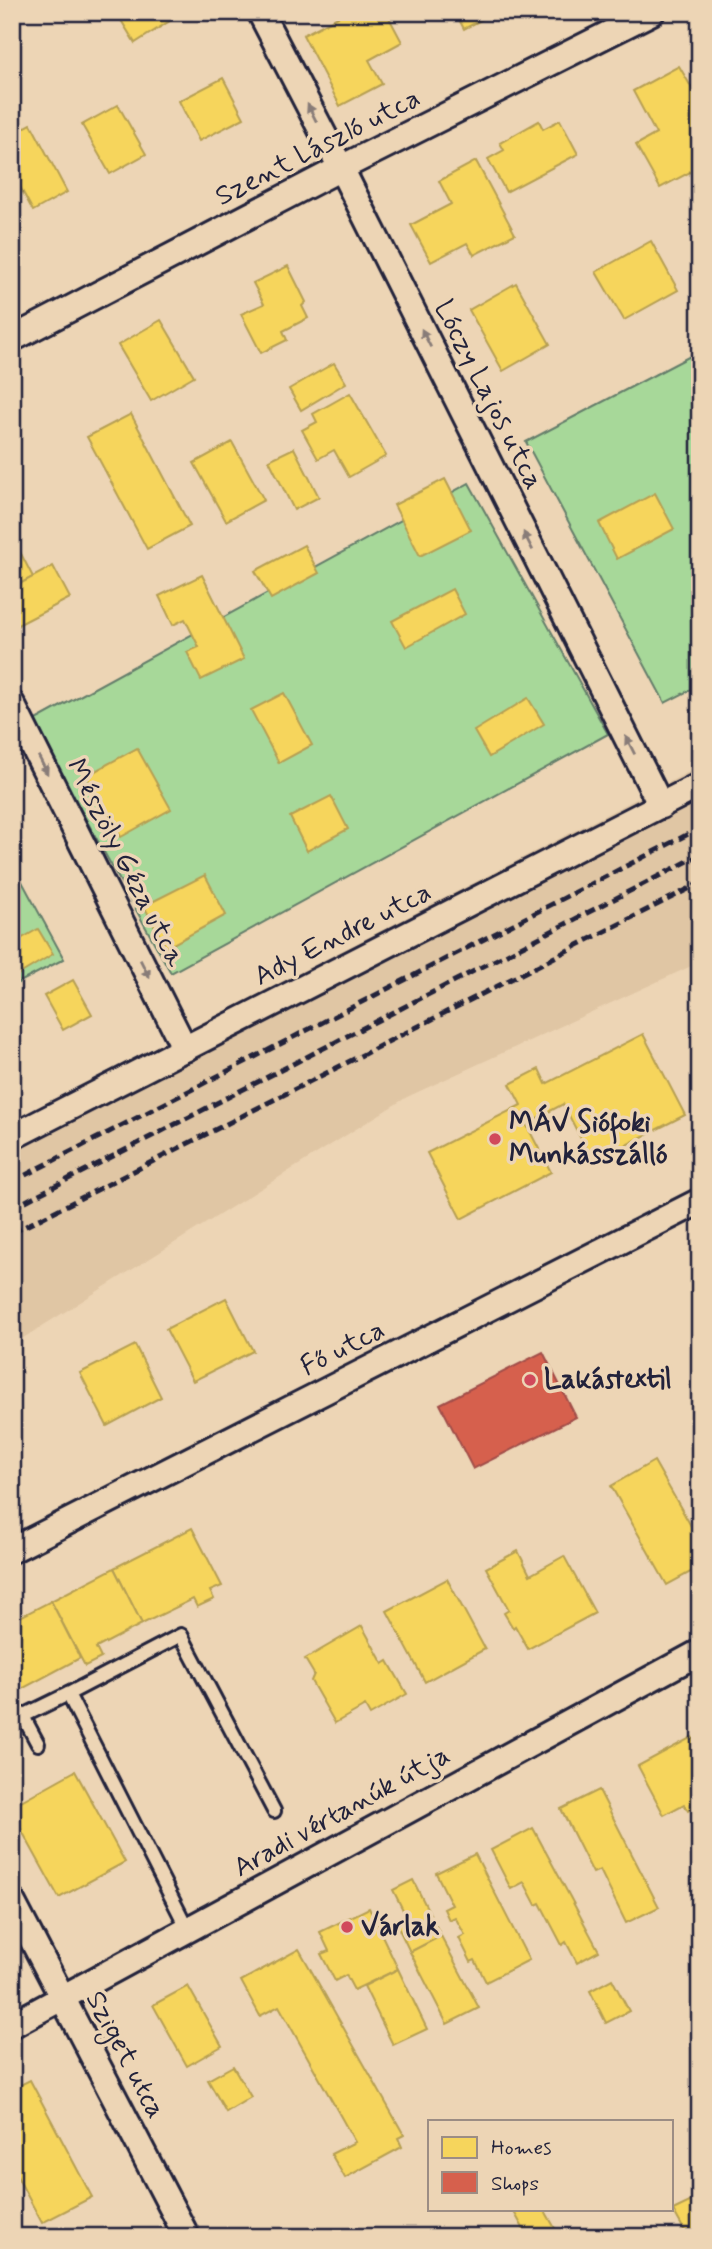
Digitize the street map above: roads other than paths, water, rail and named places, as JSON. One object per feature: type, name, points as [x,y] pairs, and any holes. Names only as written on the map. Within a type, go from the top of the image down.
[{"type":"street","name":"Lóczy Lajos utca","points":[[260,12],[661,806]]},
{"type":"street","name":"Szent László utca","points":[[12,339],[341,168],[652,12]]},
{"type":"street","name":"Mészöly Géza utca","points":[[12,705],[185,1049]]},
{"type":"street","name":"Ady Endre utca","points":[[12,1137],[700,785]]},
{"type":"street","name":"Fő utca","points":[[12,1550],[700,1201]]},
{"type":"street","name":"Aradi vértanúk útja","points":[[12,2025],[700,1652]]},
{"type":"street","name":"Sziget utca","points":[[12,1901],[187,2237]]},
{"type":"lane","points":[[38,1744],[23,1716],[181,1635],[274,1811]]},
{"type":"lane","points":[[68,1694],[188,1930]]},
{"type":"railway","points":[[12,1182],[700,828]]},
{"type":"railway","points":[[12,1208],[700,855]]},
{"type":"railway","points":[[12,1233],[700,883]]},
{"type":"place","name":"MÁV Siófoki Munkásszálló","points":[[495,1139]]},
{"type":"place","name":"Lakástextil","points":[[530,1380]]},
{"type":"place","name":"Várlak","points":[[347,1927]]}]
